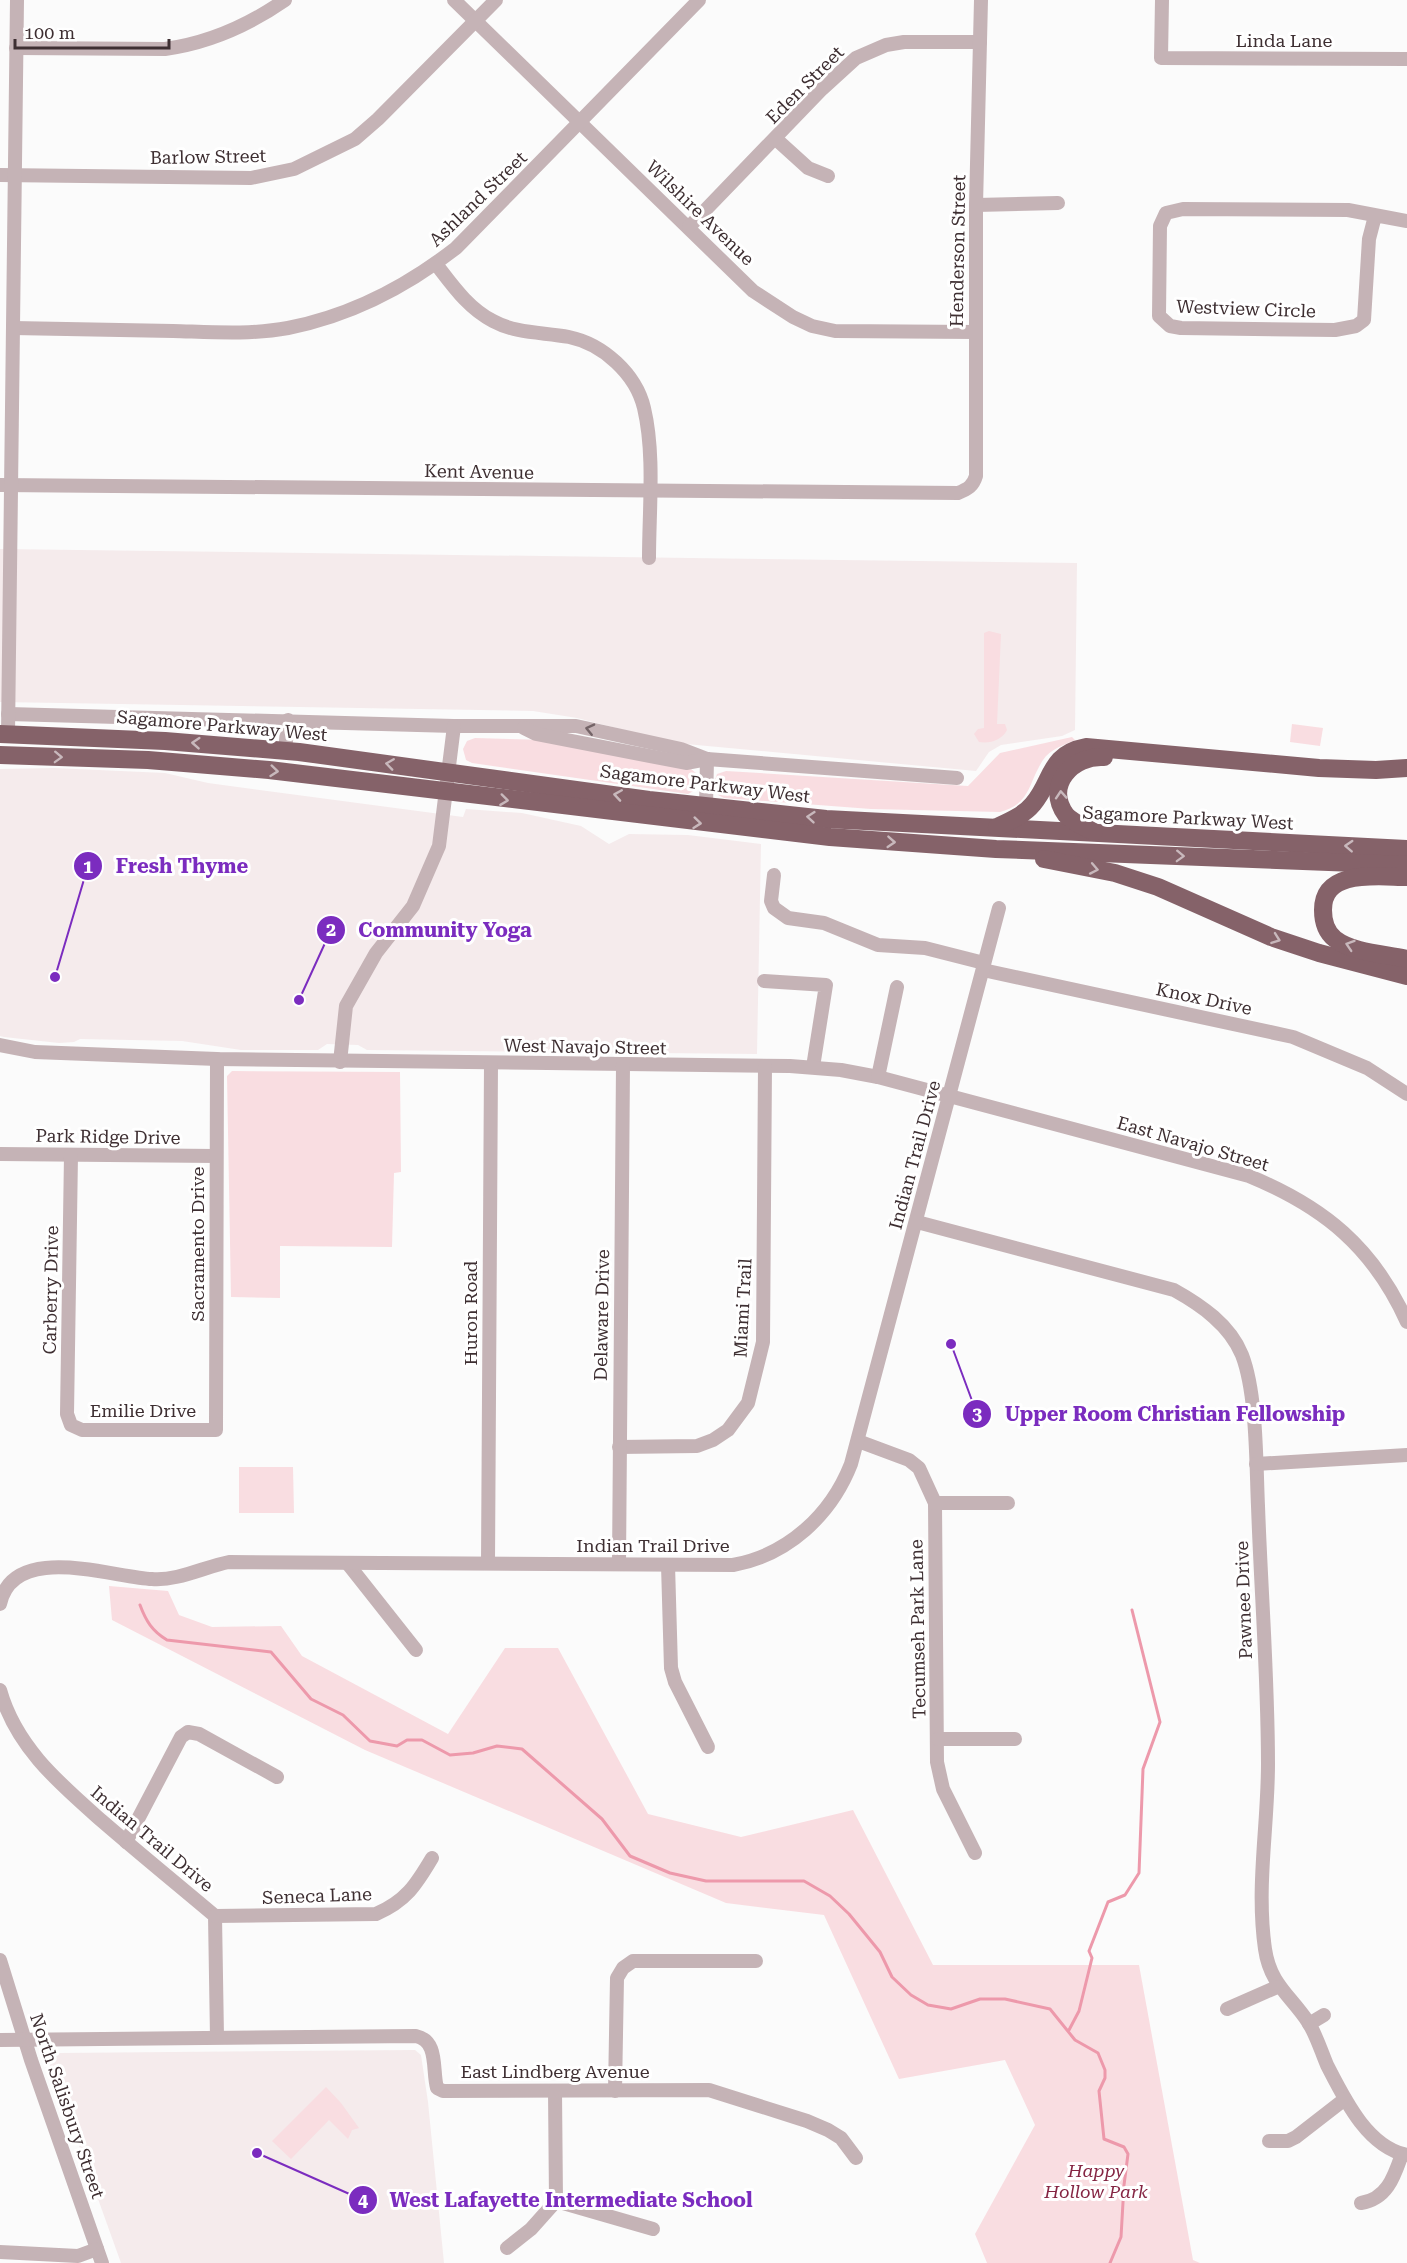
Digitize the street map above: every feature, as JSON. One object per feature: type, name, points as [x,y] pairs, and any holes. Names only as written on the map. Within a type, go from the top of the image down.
[{"type":"highway","name":"Sagamore Parkway West","points":[[4,734],[165,741],[285,751],[706,807],[826,819],[1098,835],[1407,849]]},
{"type":"highway","points":[[996,828],[1022,814],[1035,803],[1054,765],[1065,755],[1074,749],[1086,747],[1319,768],[1376,770],[1407,768]]},
{"type":"highway","name":"Sagamore Parkway West","points":[[0,755],[170,762],[338,777],[446,792],[830,837],[996,849],[1407,865]]},
{"type":"highway","points":[[1098,835],[1067,816],[1058,793],[1062,776],[1070,767],[1083,759],[1101,757],[1305,778],[1407,779]]},
{"type":"highway","points":[[996,849],[1115,873],[1158,887],[1271,937],[1319,954],[1407,976]]},
{"type":"highway","points":[[1407,877],[1351,877],[1331,889],[1323,908],[1323,921],[1335,939],[1347,945],[1407,959]]},
{"type":"street","points":[[4,734],[8,714],[6,485],[13,328],[17,0]]},
{"type":"street","points":[[16,48],[165,49],[183,46],[228,32],[285,0]]},
{"type":"street","name":"Wilshire Avenue","points":[[454,0],[753,291],[778,310],[812,326],[835,331],[975,332]]},
{"type":"street","name":"Barlow Street","points":[[0,175],[251,178],[294,169],[355,139],[378,119],[496,0]]},
{"type":"street","name":"Ashland Street","points":[[13,328],[234,332],[285,328],[351,310],[384,295],[436,264],[456,248],[699,0]]},
{"type":"street","name":"Henderson Street","points":[[958,492],[973,484],[976,476],[976,205],[981,0]]},
{"type":"street","name":"Linda Lane","points":[[1162,0],[1161,58],[1407,59]]},
{"type":"street","name":"Eden Street","points":[[689,227],[776,139],[822,88],[856,58],[886,45],[923,40],[980,42]]},
{"type":"street","points":[[776,139],[808,168],[828,176]]},
{"type":"street","points":[[976,205],[1058,203]]},
{"type":"street","name":"Westview Circle","points":[[1376,216],[1369,239],[1364,320],[1356,326],[1335,330],[1181,328],[1170,326],[1159,316],[1160,226],[1166,213],[1183,209],[1348,210],[1407,221]]},
{"type":"street","points":[[436,264],[462,299],[494,322],[516,330],[570,337],[587,343],[606,354],[633,381],[644,407],[649,445],[649,558]]},
{"type":"street","name":"Kent Avenue","points":[[6,485],[958,492]]},
{"type":"street","points":[[8,714],[524,728],[536,734],[686,763],[707,759],[957,778]]},
{"type":"street","points":[[285,751],[288,720]]},
{"type":"street","points":[[340,1062],[346,1006],[376,953],[413,906],[439,846],[454,726]]},
{"type":"street","points":[[706,807],[707,759]]},
{"type":"street","name":"Knox Drive","points":[[774,875],[771,901],[774,908],[788,918],[824,923],[878,945],[925,948],[983,966],[1293,1037],[1367,1068],[1407,1094]]},
{"type":"street","name":"Indian Trail Drive","points":[[0,1604],[3,1592],[16,1578],[34,1569],[88,1569],[153,1580],[175,1577],[229,1562],[733,1565],[762,1557],[785,1546],[816,1519],[839,1490],[858,1441],[999,908]]},
{"type":"street","points":[[764,981],[826,985],[813,1067]]},
{"type":"street","points":[[878,1077],[897,987]]},
{"type":"street","name":"West Navajo Street","points":[[0,1046],[35,1052],[217,1059],[813,1067],[878,1077],[949,1096]]},
{"type":"street","name":"Sacramento Drive","points":[[216,1430],[217,1059]]},
{"type":"street","name":"Huron Road","points":[[488,1563],[491,1064]]},
{"type":"street","name":"Delaware Drive","points":[[619,1564],[623,1065]]},
{"type":"street","name":"Miami Trail","points":[[619,1448],[696,1446],[713,1440],[728,1430],[748,1403],[764,1342],[765,1066]]},
{"type":"street","name":"East Navajo Street","points":[[949,1096],[1249,1176],[1276,1187],[1307,1203],[1347,1234],[1386,1280],[1407,1322]]},
{"type":"street","name":"Park Ridge Drive","points":[[0,1154],[216,1156]]},
{"type":"street","name":"Carberry Drive","points":[[71,1155],[67,1414],[71,1425]]},
{"type":"street","name":"Pawnee Drive","points":[[917,1222],[1174,1290],[1194,1301],[1229,1334],[1241,1353],[1248,1376],[1256,1464],[1268,1761],[1262,1883],[1265,1950],[1278,1987],[1309,2024],[1345,2099],[1377,2138],[1404,2155]]},
{"type":"street","name":"Emilie Drive","points":[[71,1425],[82,1430],[216,1430]]},
{"type":"street","name":"Tecumseh Park Lane","points":[[858,1441],[909,1461],[919,1468],[935,1503],[937,1762],[943,1789],[975,1853]]},
{"type":"street","points":[[1256,1464],[1407,1455]]},
{"type":"street","points":[[935,1503],[1008,1503]]},
{"type":"street","points":[[348,1564],[416,1650]]},
{"type":"street","points":[[668,1565],[670,1668],[708,1747]]},
{"type":"street","name":"Indian Trail Drive","points":[[0,1689],[6,1710],[21,1739],[48,1773],[215,1916],[217,2037]]},
{"type":"street","points":[[126,1842],[181,1737],[188,1732],[199,1734],[277,1777]]},
{"type":"street","points":[[938,1739],[1015,1739]]},
{"type":"street","name":"Seneca Lane","points":[[215,1916],[376,1914],[391,1908],[412,1891],[432,1858]]},
{"type":"street","name":"North Salisbury Street","points":[[0,1960],[24,2039],[102,2263]]},
{"type":"street","points":[[615,2091],[617,1978],[622,1968],[633,1961],[756,1961]]},
{"type":"street","points":[[1227,2009],[1278,1987]]},
{"type":"street","points":[[1309,2024],[1324,2014]]},
{"type":"street","name":"East Lindberg Avenue","points":[[0,2040],[416,2036],[426,2040],[432,2047],[435,2081],[437,2088],[443,2091],[709,2090],[728,2094],[828,2130],[841,2138],[856,2158]]},
{"type":"street","points":[[507,2248],[531,2229],[556,2201],[555,2091]]},
{"type":"street","points":[[1269,2141],[1288,2141],[1296,2137],[1345,2099]]},
{"type":"street","points":[[1361,2203],[1373,2201],[1381,2195],[1404,2155]]},
{"type":"street","points":[[556,2201],[652,2229]]},
{"type":"street","points":[[0,2252],[78,2256],[97,2249]]},
{"type":"shaded area","points":[[0,549],[1077,563],[1075,730],[1062,736],[1001,745],[989,752],[976,771],[675,743],[577,718],[533,711],[0,702]]},
{"type":"shaded area","points":[[54,768],[165,773],[208,783],[463,817],[466,809],[522,813],[581,826],[609,844],[629,834],[688,835],[761,844],[757,1054],[367,1050],[358,1045],[327,1044],[318,1050],[241,1050],[182,1041],[80,1039],[74,1042],[59,1043],[0,1036],[0,769]]},
{"type":"shaded area","points":[[415,2050],[421,2055],[428,2102],[444,2263],[121,2263],[50,2065],[53,2057],[59,2053]]},
{"type":"green space","points":[[989,631],[1001,634],[997,724],[1005,724],[1007,730],[999,739],[979,742],[974,734],[978,729],[984,728],[984,633]]},
{"type":"green space","points":[[1292,724],[1323,728],[1320,746],[1290,742]]},
{"type":"green space","points":[[1072,737],[1075,740],[1046,756],[1028,792],[1018,804],[1000,812],[871,809],[724,798],[718,795],[713,786],[717,774],[726,771],[968,786],[1000,753]]},
{"type":"green space","points":[[475,738],[547,740],[691,769],[696,773],[698,783],[696,788],[688,794],[472,763],[466,760],[463,749],[467,741]]},
{"type":"green space","points":[[232,1071],[400,1072],[401,1172],[394,1173],[392,1247],[280,1246],[280,1298],[231,1297],[227,1076]]},
{"type":"green space","points":[[239,1467],[293,1467],[294,1513],[239,1513]]},
{"type":"green space","name":"Happy Hollow Park","points":[[109,1586],[168,1591],[179,1615],[212,1627],[281,1626],[302,1656],[448,1734],[505,1648],[558,1648],[648,1814],[741,1837],[853,1810],[933,1965],[1139,1965],[1193,2260],[1200,2263],[987,2263],[975,2234],[1035,2125],[1005,2060],[899,2079],[824,1915],[726,1903],[365,1750],[112,1620]]},
{"type":"green space","points":[[326,2087],[359,2128],[352,2130],[348,2139],[329,2120],[291,2159],[272,2141]]},
{"type":"waterway","points":[[140,1605],[150,1625],[167,1640],[271,1652],[311,1699],[343,1715],[370,1741],[397,1746],[407,1740],[422,1740],[450,1755],[473,1753],[497,1746],[522,1749],[602,1819],[630,1856],[670,1873],[706,1881],[804,1881],[830,1896],[849,1914],[880,1952],[892,1977],[911,1995],[928,2005],[951,2009],[980,1999],[1005,1999],[1050,2009],[1075,2040],[1098,2053],[1105,2070],[1105,2078],[1099,2091],[1104,2139],[1124,2147],[1128,2154],[1121,2237],[1110,2263]]},
{"type":"waterway","points":[[1069,2030],[1079,2011],[1092,1958],[1089,1951],[1108,1902],[1125,1895],[1139,1873],[1143,1769],[1160,1722],[1132,1610]]},
{"type":"place","name":"Fresh Thyme","points":[[55,977]]},
{"type":"place","name":"Community Yoga","points":[[299,1000]]},
{"type":"place","name":"Upper Room Christian Fellowship","points":[[951,1344]]},
{"type":"place","name":"West Lafayette Intermediate School","points":[[257,2153]]}]
